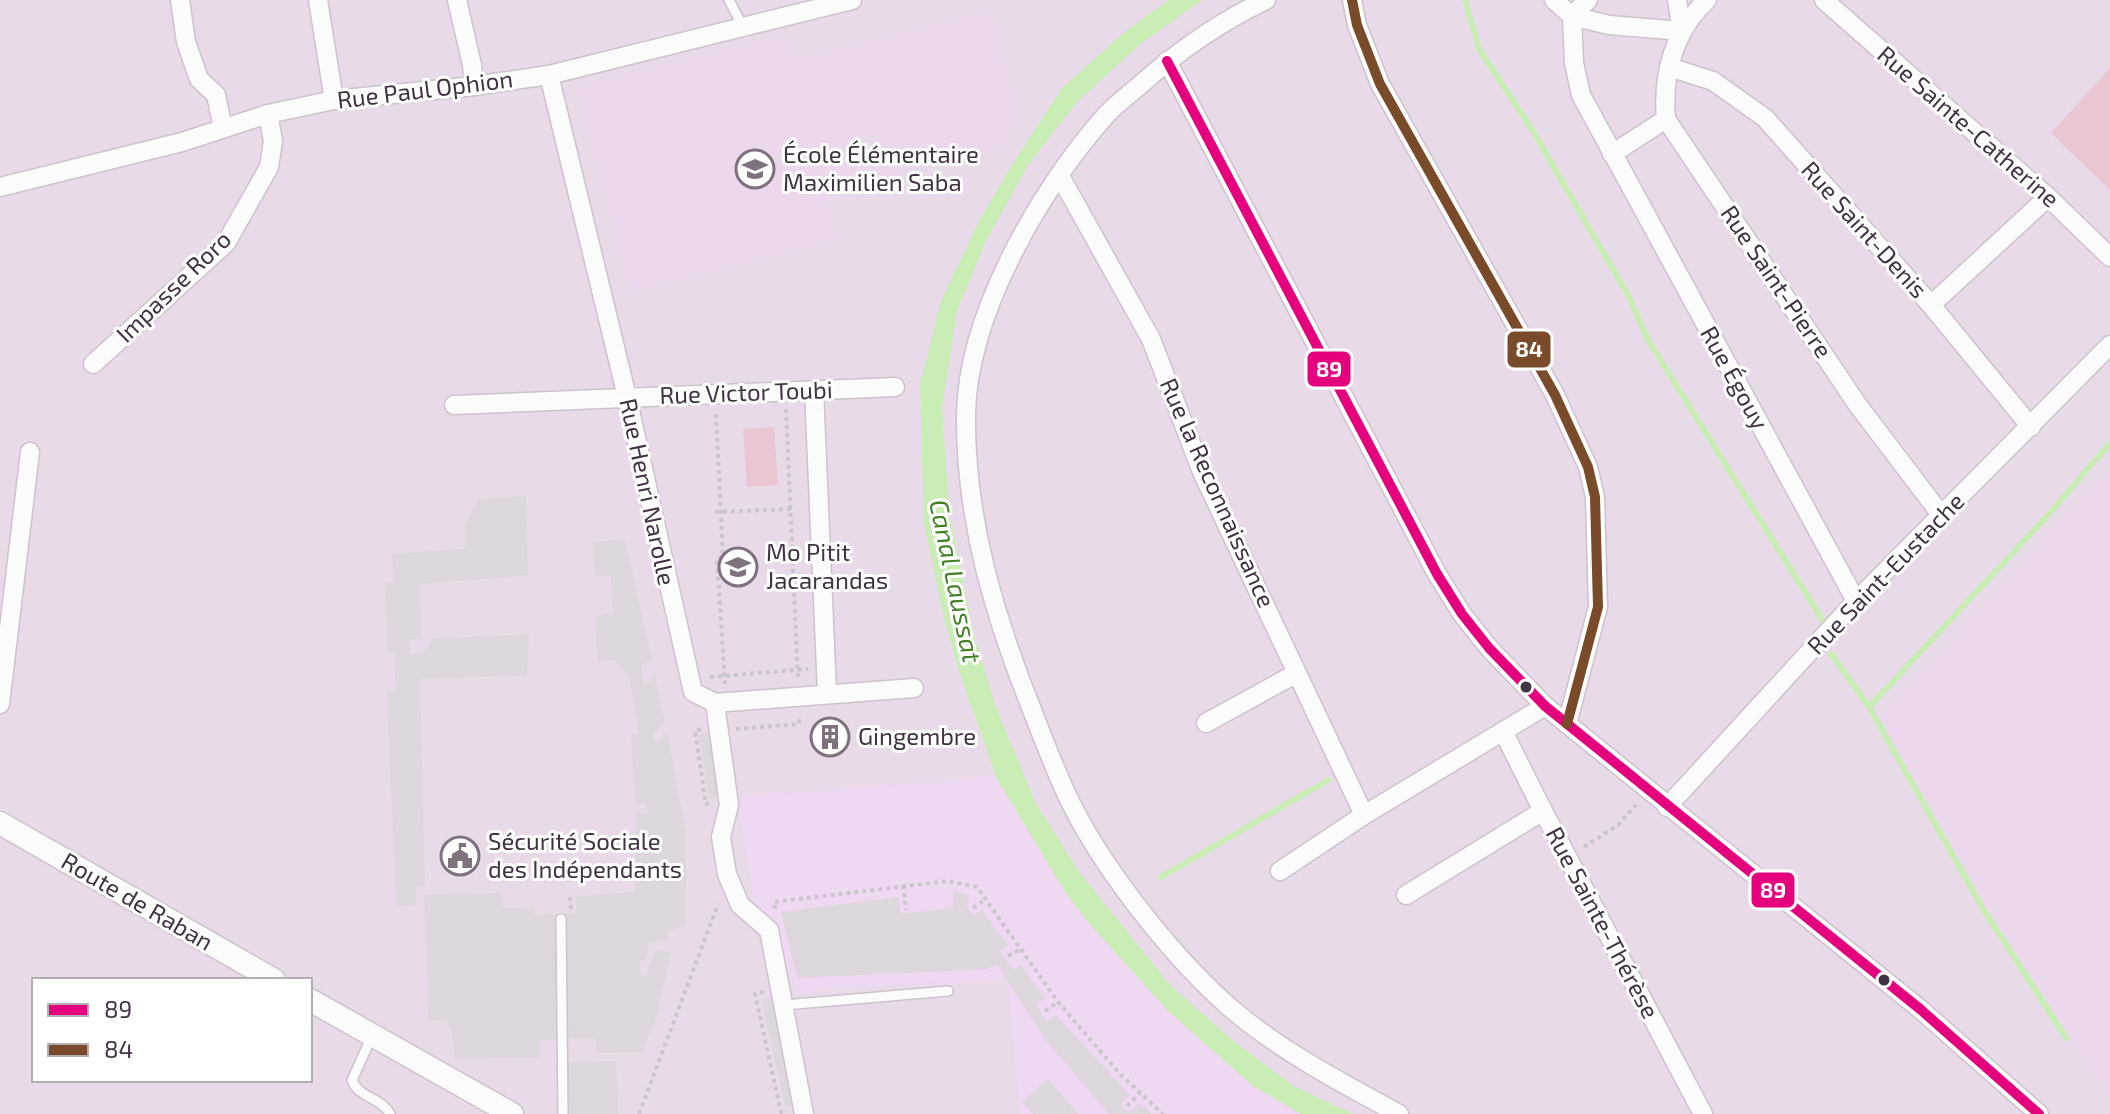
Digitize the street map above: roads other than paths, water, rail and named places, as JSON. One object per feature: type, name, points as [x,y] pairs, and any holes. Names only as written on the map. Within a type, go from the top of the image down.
[{"type":"street","points":[[180,0],[186,42],[199,79],[216,95],[223,128]]},
{"type":"street","points":[[318,0],[334,100]]},
{"type":"street","points":[[457,0],[474,86]]},
{"type":"street","name":"Rue Paul Ophion","points":[[0,187],[182,142],[268,114],[334,100],[549,75],[852,0]]},
{"type":"street","points":[[1266,0],[1229,18],[1167,61],[1108,114],[1060,176],[1015,246],[979,334],[966,411],[968,484],[980,553],[1011,659],[1067,795],[1111,871],[1169,943],[1228,1005],[1311,1066],[1399,1114]]},
{"type":"street","points":[[1352,0],[1357,25],[1380,84],[1555,395],[1588,467],[1595,497],[1598,607],[1567,724]]},
{"type":"street","points":[[1554,0],[1572,16],[1609,25],[1682,31]]},
{"type":"street","points":[[1572,16],[1588,0]]},
{"type":"street","points":[[1677,0],[1682,31]]},
{"type":"street","points":[[1612,154],[1666,119],[1664,93],[1669,67],[1682,31],[1694,12],[1707,0]]},
{"type":"street","name":"Rue Sainte-Catherine","points":[[1824,0],[2048,197],[2110,257]]},
{"type":"street","name":"Rue Égouy","points":[[1572,16],[1574,63],[1581,95],[1856,601]]},
{"type":"street","points":[[1167,61],[1437,574],[1462,614],[1545,706],[1920,1009],[2039,1114]]},
{"type":"street","name":"Rue Saint-Denis","points":[[1669,67],[1713,81],[1765,118],[1931,305],[2031,427]]},
{"type":"street","name":"Rue Henri Narolle","points":[[549,75],[627,397],[693,692],[720,697]]},
{"type":"street","name":"Impasse Roro","points":[[93,364],[226,243],[269,167],[273,141],[268,114]]},
{"type":"street","name":"Rue Saint-Pierre","points":[[1666,119],[1857,404],[1942,516]]},
{"type":"street","name":"Rue la Reconnaissance","points":[[1060,176],[1151,339],[1202,472],[1364,815]]},
{"type":"street","points":[[1931,305],[2048,197]]},
{"type":"street","name":"Rue Saint-Eustache","points":[[1667,807],[1856,601],[2110,345]]},
{"type":"street","name":"Rue Victor Toubi","points":[[454,405],[895,387]]},
{"type":"street","points":[[814,390],[827,693]]},
{"type":"street","points":[[0,704],[30,452]]},
{"type":"street","points":[[1206,723],[1297,673]]},
{"type":"street","points":[[803,1112],[769,930],[740,905],[727,874],[721,837],[729,805],[720,697],[914,688]]},
{"type":"street","points":[[1280,871],[1364,815],[1545,706]]},
{"type":"street","name":"Rue Sainte-Thérèse","points":[[1503,731],[1703,1114]]},
{"type":"street","points":[[1406,895],[1543,811]]},
{"type":"street","name":"Route de Raban","points":[[0,823],[271,978]]},
{"type":"street","points":[[312,1001],[512,1114]]},
{"type":"lane","points":[[729,0],[743,27]]},
{"type":"lane","points":[[561,919],[563,1114]]},
{"type":"lane","points":[[784,1005],[948,991]]},
{"type":"lane","points":[[372,1036],[352,1080],[359,1092],[382,1103],[390,1114]]},
{"type":"water","name":"Canal Laussat","points":[[1169,0],[1202,0],[1139,45],[1078,101],[1028,165],[985,243],[957,311],[942,407],[949,512],[974,634],[995,705],[1035,802],[1079,872],[1171,986],[1233,1041],[1295,1087],[1353,1114],[1301,1114],[1253,1086],[1169,1012],[1065,892],[996,777],[959,671],[924,524],[920,385],[941,301],[978,223],[1063,87],[1127,30]]},
{"type":"waterway","points":[[1465,0],[1479,49],[1534,133],[1629,297],[1648,340],[1823,621]]},
{"type":"waterway","points":[[1869,707],[2049,514],[2110,443]]},
{"type":"waterway","points":[[1831,654],[1869,707],[1983,909],[2066,1038]]},
{"type":"waterway","points":[[1161,877],[1328,780]]},
{"type":"place","name":"École Élémentaire Maximilien Saba","points":[[755,169]]},
{"type":"place","name":"Mo Pitit Jacarandas","points":[[738,567]]},
{"type":"place","name":"Gingembre","points":[[830,737]]},
{"type":"place","name":"Sécurité Sociale des Indépendants","points":[[460,856]]}]
